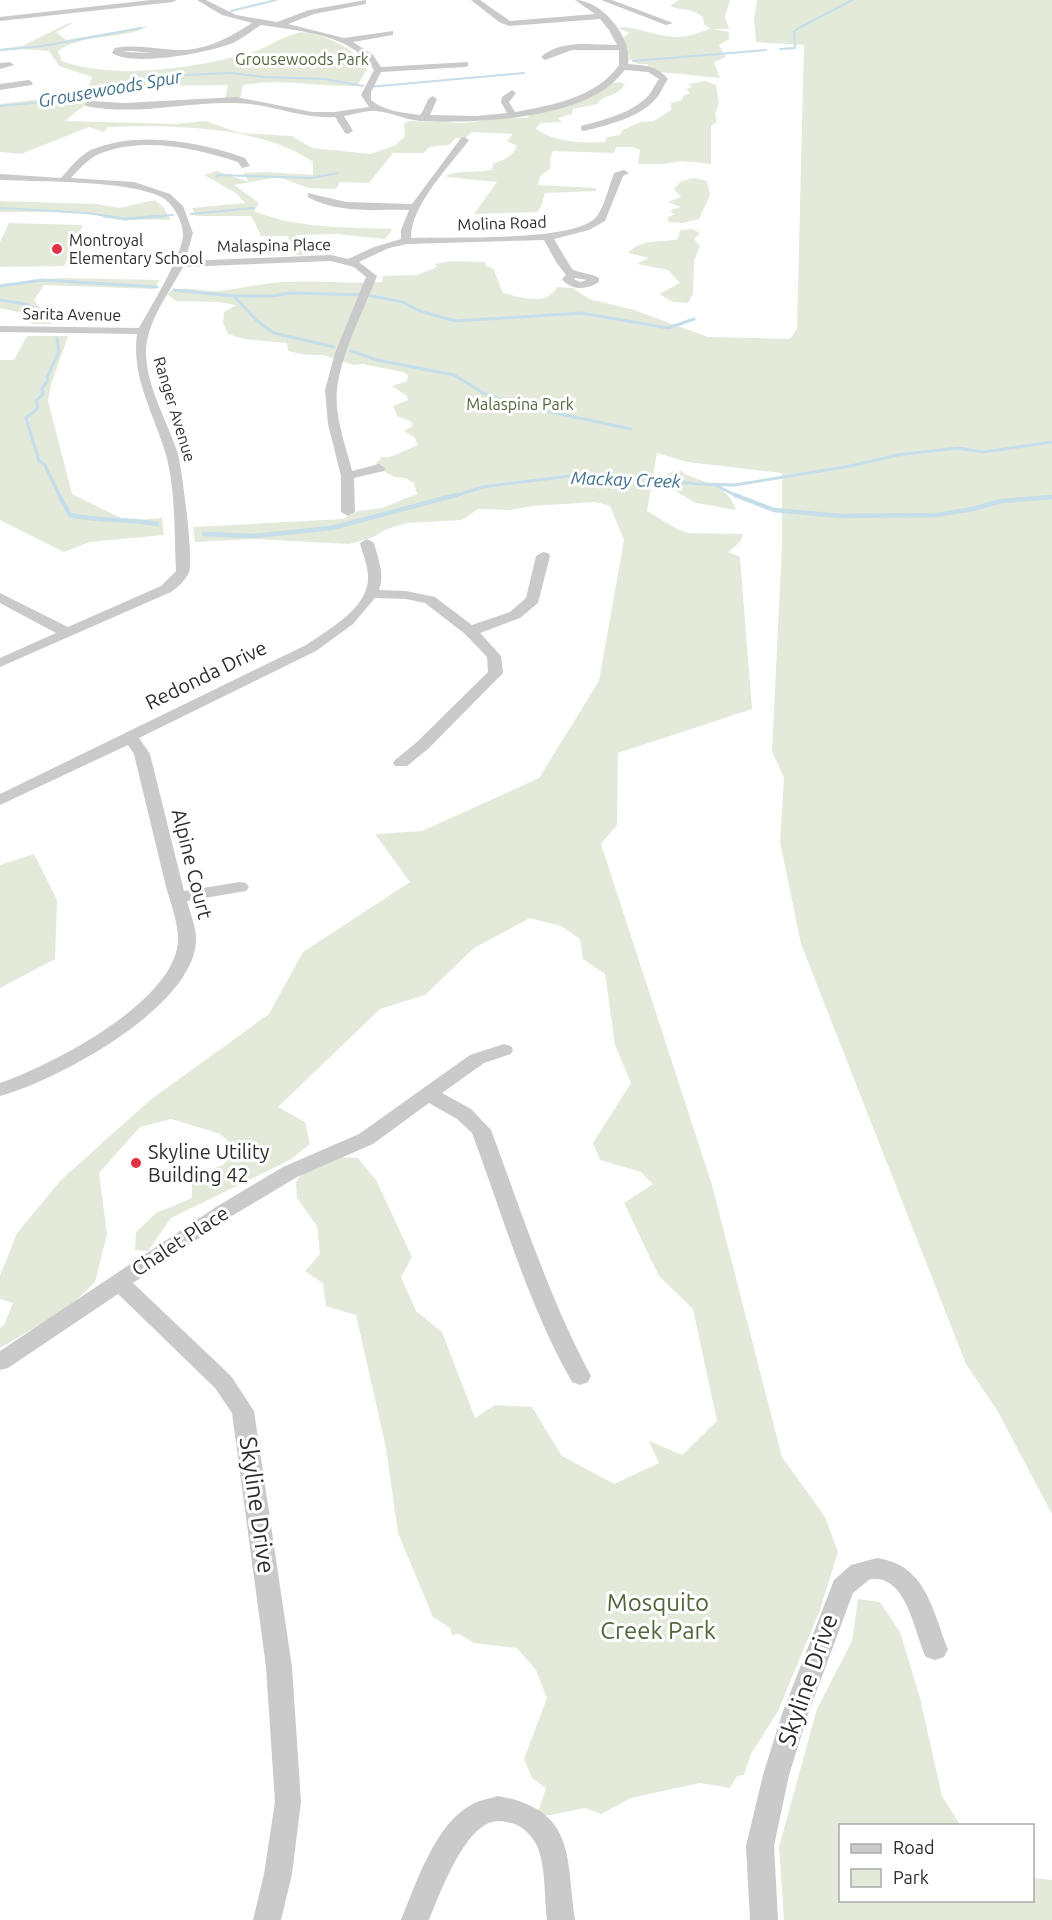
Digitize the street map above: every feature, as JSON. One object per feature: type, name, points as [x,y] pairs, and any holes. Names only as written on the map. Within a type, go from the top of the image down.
[{"type":"street","points":[[0,19],[72,11],[152,6],[173,0]]},
{"type":"street","points":[[201,0],[223,13],[316,32],[343,40],[361,50],[377,64],[378,70],[366,92],[366,98],[377,108],[421,118],[464,119],[547,108],[582,96],[610,81],[623,67],[625,60],[623,47],[617,34],[601,16],[579,0]]},
{"type":"street","points":[[475,0],[490,9],[503,22],[509,24],[601,16]]},
{"type":"street","points":[[605,0],[669,23]]},
{"type":"street","points":[[278,25],[312,12],[363,2]]},
{"type":"street","points":[[631,9],[639,6],[640,3]]},
{"type":"street","points":[[72,11],[78,17],[76,21]]},
{"type":"street","points":[[176,52],[126,48],[116,53],[130,56],[176,52],[221,44],[260,22]]},
{"type":"street","points":[[228,30],[245,31]]},
{"type":"street","points":[[343,40],[390,33]]},
{"type":"street","points":[[545,57],[553,52],[566,49],[623,47]]},
{"type":"street","points":[[378,70],[465,64]]},
{"type":"street","points":[[0,66],[10,65]]},
{"type":"street","points":[[584,128],[616,118],[643,103],[654,96],[664,79],[654,71],[623,67]]},
{"type":"street","points":[[0,87],[29,83]]},
{"type":"street","points":[[512,93],[506,97],[505,102],[512,114]]},
{"type":"street","points":[[421,118],[427,113],[433,99]]},
{"type":"street","points":[[89,104],[115,108],[149,103],[249,101],[290,111],[338,114],[377,108]]},
{"type":"street","points":[[275,117],[306,104]]},
{"type":"street","points":[[338,114],[348,131]]},
{"type":"street","points":[[406,241],[405,234],[414,207],[464,140]]},
{"type":"street","points":[[0,177],[64,180],[94,153],[107,148],[139,144],[214,152],[242,160],[246,166]]},
{"type":"street","name":"Molina Road","points":[[351,262],[379,249],[406,241],[548,237],[572,233],[597,223],[603,216],[619,173],[624,173]]},
{"type":"street","name":"Ranger Avenue","points":[[0,663],[166,589],[183,571],[178,486],[172,455],[144,375],[140,354],[143,331],[179,264],[188,233],[178,206],[166,196],[134,185],[64,180]]},
{"type":"street","points":[[312,195],[317,199],[335,203],[414,207]]},
{"type":"street","points":[[548,237],[560,262],[573,276]]},
{"type":"street","name":"Malaspina Place","points":[[179,264],[319,258],[351,262],[367,270],[372,276],[341,353],[331,390],[334,424],[347,476],[348,513]]},
{"type":"street","name":"Sarita Avenue","points":[[0,329],[143,331]]},
{"type":"street","points":[[347,476],[380,468]]},
{"type":"street","points":[[367,543],[375,573],[371,594],[406,595],[430,600],[470,631],[494,656],[496,673],[423,745],[401,763]]},
{"type":"street","points":[[470,631],[515,615],[533,600],[543,556]]},
{"type":"street","name":"Redonda Drive","points":[[0,800],[310,648],[347,623],[371,594]]},
{"type":"street","points":[[0,597],[67,633]]},
{"type":"street","name":"Alpine Court","points":[[0,1090],[36,1077],[62,1064],[134,1015],[161,993],[177,972],[186,948],[187,936],[142,754],[134,742],[127,737]]},
{"type":"street","points":[[178,897],[240,887]]},
{"type":"street","name":"Chalet Place","points":[[118,1281],[290,1172],[366,1140],[477,1059],[504,1050]]},
{"type":"street","points":[[429,1094],[464,1114],[481,1130],[548,1311],[566,1352],[580,1376]]},
{"type":"street","points":[[0,1362],[118,1281]]},
{"type":"street","name":"Skyline Drive","points":[[118,1281],[223,1382],[243,1411],[279,1668],[288,1802],[278,1874],[267,1920]]},
{"type":"street","name":"Skyline Drive","points":[[764,1920],[760,1846],[776,1776],[795,1714],[843,1587],[862,1569],[872,1567],[884,1569],[904,1579],[911,1587],[935,1649]]},
{"type":"street","points":[[415,1920],[440,1863],[464,1825],[474,1816],[492,1810],[511,1809],[535,1821],[546,1835],[553,1852],[561,1920]]},
{"type":"green space","points":[[679,0],[730,0],[725,17],[729,29],[713,29],[729,32],[729,39],[719,45],[726,57],[714,62],[720,78],[660,72],[648,67],[648,64],[638,64],[629,59],[623,38],[629,33],[618,28],[630,28],[671,37],[690,35],[710,29],[704,24],[703,17],[698,14],[670,6]]},
{"type":"green space","points":[[757,0],[1052,0],[1052,1514],[997,1410],[966,1364],[801,944],[780,842],[784,778],[772,751],[782,546],[782,473],[687,462],[657,453],[647,511],[679,530],[689,533],[743,534],[740,542],[728,552],[740,557],[752,709],[618,753],[617,825],[601,844],[712,1185],[782,1457],[825,1517],[838,1552],[820,1610],[778,1711],[751,1754],[744,1775],[737,1776],[730,1788],[700,1783],[631,1798],[601,1814],[585,1808],[536,1818],[546,1788],[532,1778],[524,1759],[547,1698],[536,1670],[517,1648],[474,1643],[459,1634],[452,1635],[450,1628],[433,1617],[398,1533],[386,1448],[356,1315],[326,1306],[323,1283],[305,1271],[320,1254],[317,1226],[297,1198],[296,1182],[314,1156],[358,1158],[376,1180],[412,1257],[401,1277],[416,1311],[442,1332],[475,1418],[495,1405],[532,1407],[562,1456],[614,1484],[659,1463],[649,1441],[682,1455],[717,1421],[693,1309],[659,1276],[624,1203],[653,1184],[641,1172],[600,1160],[593,1143],[631,1083],[615,1045],[605,974],[583,959],[580,939],[561,926],[530,918],[474,948],[425,995],[380,1009],[278,1107],[305,1122],[310,1144],[290,1160],[171,1218],[148,1251],[135,1250],[136,1232],[156,1213],[192,1198],[192,1177],[223,1165],[237,1149],[220,1134],[171,1119],[140,1127],[99,1173],[107,1234],[95,1282],[68,1308],[0,1348],[0,1328],[4,1325],[13,1303],[0,1299],[0,1276],[17,1233],[61,1180],[150,1100],[269,1014],[303,952],[410,882],[375,834],[422,831],[539,778],[599,681],[624,540],[610,506],[596,502],[532,506],[509,510],[478,509],[462,520],[406,523],[387,529],[371,538],[349,544],[253,539],[195,542],[193,527],[343,519],[358,511],[382,508],[417,494],[414,483],[405,478],[394,477],[374,466],[382,457],[390,457],[418,445],[415,438],[404,431],[413,426],[412,422],[397,416],[393,406],[408,400],[407,396],[392,386],[407,381],[408,375],[363,364],[354,365],[323,355],[306,355],[288,351],[287,343],[244,339],[228,334],[223,323],[224,312],[236,305],[219,302],[176,301],[168,295],[169,292],[182,289],[219,291],[284,282],[382,282],[383,276],[417,275],[437,267],[435,264],[451,261],[485,262],[486,266],[493,268],[503,293],[517,297],[540,299],[547,297],[557,287],[573,288],[589,299],[634,310],[708,337],[790,339],[797,329],[804,45],[756,42],[754,19]]},
{"type":"green space","name":"Grousewoods Park","points":[[73,23],[56,32],[66,40],[149,26],[127,34],[80,41],[58,51],[62,61],[83,67],[107,70],[159,70],[235,57],[256,51],[287,36],[306,33],[315,34],[337,43],[356,55],[367,69],[357,86],[257,83],[243,85],[240,99],[225,99],[228,85],[142,88],[101,98],[82,107],[65,121],[177,124],[205,121],[240,133],[292,136],[312,148],[371,154],[396,145],[405,136],[404,124],[409,121],[466,123],[505,117],[528,118],[530,113],[565,104],[612,83],[620,82],[625,84],[622,88],[603,98],[597,104],[573,109],[572,114],[558,118],[562,122],[540,123],[536,129],[560,140],[605,142],[607,137],[620,135],[623,130],[640,122],[654,121],[671,110],[671,103],[682,100],[683,96],[690,93],[686,89],[692,87],[688,84],[705,81],[716,85],[719,103],[715,114],[717,122],[711,126],[711,164],[682,161],[638,164],[640,150],[632,147],[616,147],[614,153],[553,151],[550,159],[551,168],[540,176],[538,185],[595,188],[597,191],[545,193],[537,212],[474,214],[497,182],[447,177],[447,175],[492,170],[493,164],[507,158],[517,146],[507,141],[513,134],[471,132],[465,139],[456,138],[449,145],[429,147],[424,153],[393,153],[369,183],[340,182],[336,189],[308,188],[279,177],[234,185],[259,203],[254,211],[271,217],[322,226],[393,229],[385,239],[337,234],[296,235],[303,255],[296,255],[288,236],[259,236],[260,233],[251,216],[196,216],[192,208],[245,203],[236,193],[204,175],[217,171],[249,182],[243,173],[313,175],[313,162],[292,150],[268,141],[241,134],[186,127],[107,127],[104,132],[89,127],[21,154],[0,152],[0,104],[65,96],[89,86],[92,77],[59,66],[49,51],[22,49],[0,51],[0,49],[22,46]]},
{"type":"green space","points":[[694,178],[707,181],[710,195],[699,219],[683,223],[668,222],[668,217],[675,214],[670,212],[681,207],[668,202],[681,197],[674,189],[681,181]]},
{"type":"green space","points":[[155,200],[164,208],[171,220],[125,219],[83,212],[0,212],[0,201],[96,204],[119,208]]},
{"type":"green space","points":[[9,223],[83,225],[64,266],[0,267],[0,242]]},
{"type":"green space","points":[[692,229],[700,233],[694,239],[700,246],[694,261],[693,294],[688,303],[673,302],[659,294],[680,283],[668,270],[637,264],[649,258],[628,253],[645,243],[678,239],[680,230]]},
{"type":"green space","points":[[60,278],[159,280],[154,289],[44,285],[34,300],[52,324],[32,324],[27,314],[0,308],[0,284]]},
{"type":"green space","points":[[27,336],[68,336],[51,385],[48,401],[72,494],[127,521],[162,518],[164,535],[90,542],[64,552],[0,520],[0,360],[14,360]]},
{"type":"green space","points":[[674,471],[682,471],[684,474],[722,490],[728,495],[736,510],[696,503],[660,482],[662,477]]},
{"type":"green space","points":[[34,854],[57,900],[55,959],[0,988],[0,865]]},
{"type":"green space","points":[[858,1599],[880,1602],[900,1632],[920,1698],[942,1796],[959,1824],[839,1824],[839,1902],[1034,1902],[1034,1878],[1052,1880],[1052,1920],[784,1920],[779,1847],[817,1709],[852,1641]]},
{"type":"waterway","name":"Mackay Creek","points":[[231,11],[276,0]]},
{"type":"waterway","name":"Grousewoods Spur","points":[[780,49],[795,48],[794,32],[852,0]]},
{"type":"waterway","points":[[0,50],[43,46],[141,28]]},
{"type":"waterway","name":"Grousewoods Spur","points":[[633,61],[766,50]]},
{"type":"waterway","name":"Grousewoods Spur","points":[[0,106],[65,100],[111,90],[145,77],[163,76],[230,73],[264,77],[325,79],[363,86]]},
{"type":"waterway","name":"Grousewoods Spur","points":[[369,87],[524,73]]},
{"type":"waterway","points":[[216,177],[218,175],[311,178],[338,173]]},
{"type":"waterway","points":[[0,208],[114,217]]},
{"type":"waterway","points":[[191,214],[254,208]]},
{"type":"waterway","points":[[146,217],[173,215]]},
{"type":"waterway","points":[[104,216],[125,219],[164,216]]},
{"type":"waterway","points":[[0,286],[42,280],[157,287]]},
{"type":"waterway","points":[[174,290],[234,296]]},
{"type":"waterway","points":[[234,296],[272,296],[290,293],[366,295],[403,302],[422,312],[456,321],[581,313],[668,328],[694,319]]},
{"type":"waterway","points":[[234,296],[257,321],[274,333],[334,347]]},
{"type":"waterway","name":"Mackay Creek","points":[[0,300],[32,307],[47,321]]},
{"type":"waterway","name":"Mackay Creek","points":[[57,338],[59,352],[47,377],[48,381],[42,388],[43,394],[36,401],[38,408],[26,418],[39,461],[45,465],[59,496]]},
{"type":"waterway","points":[[351,351],[377,360],[454,375],[485,394],[518,405],[631,429]]},
{"type":"waterway","name":"Mackay Creek","points":[[451,497],[483,487],[578,475],[629,476],[698,484],[735,485],[851,466],[897,455],[958,448],[983,452],[1052,442]]},
{"type":"waterway","points":[[717,486],[735,495]]},
{"type":"waterway","name":"Mackay Creek","points":[[204,534],[254,536],[332,528],[456,495]]},
{"type":"waterway","points":[[735,495],[774,510],[841,516],[937,515],[973,509],[1001,501],[1052,497]]},
{"type":"waterway","points":[[735,495],[739,497]]},
{"type":"waterway","name":"Mackay Creek","points":[[59,496],[70,515],[157,524]]},
{"type":"place","name":"Montroyal Elementary School","points":[[57,249]]},
{"type":"place","name":"Skyline Utility Building 42","points":[[136,1163]]},
{"type":"park label","name":"Malaspina Park","points":[[520,404]]},
{"type":"park label","name":"Mosquito Creek Park","points":[[658,1617]]}]
